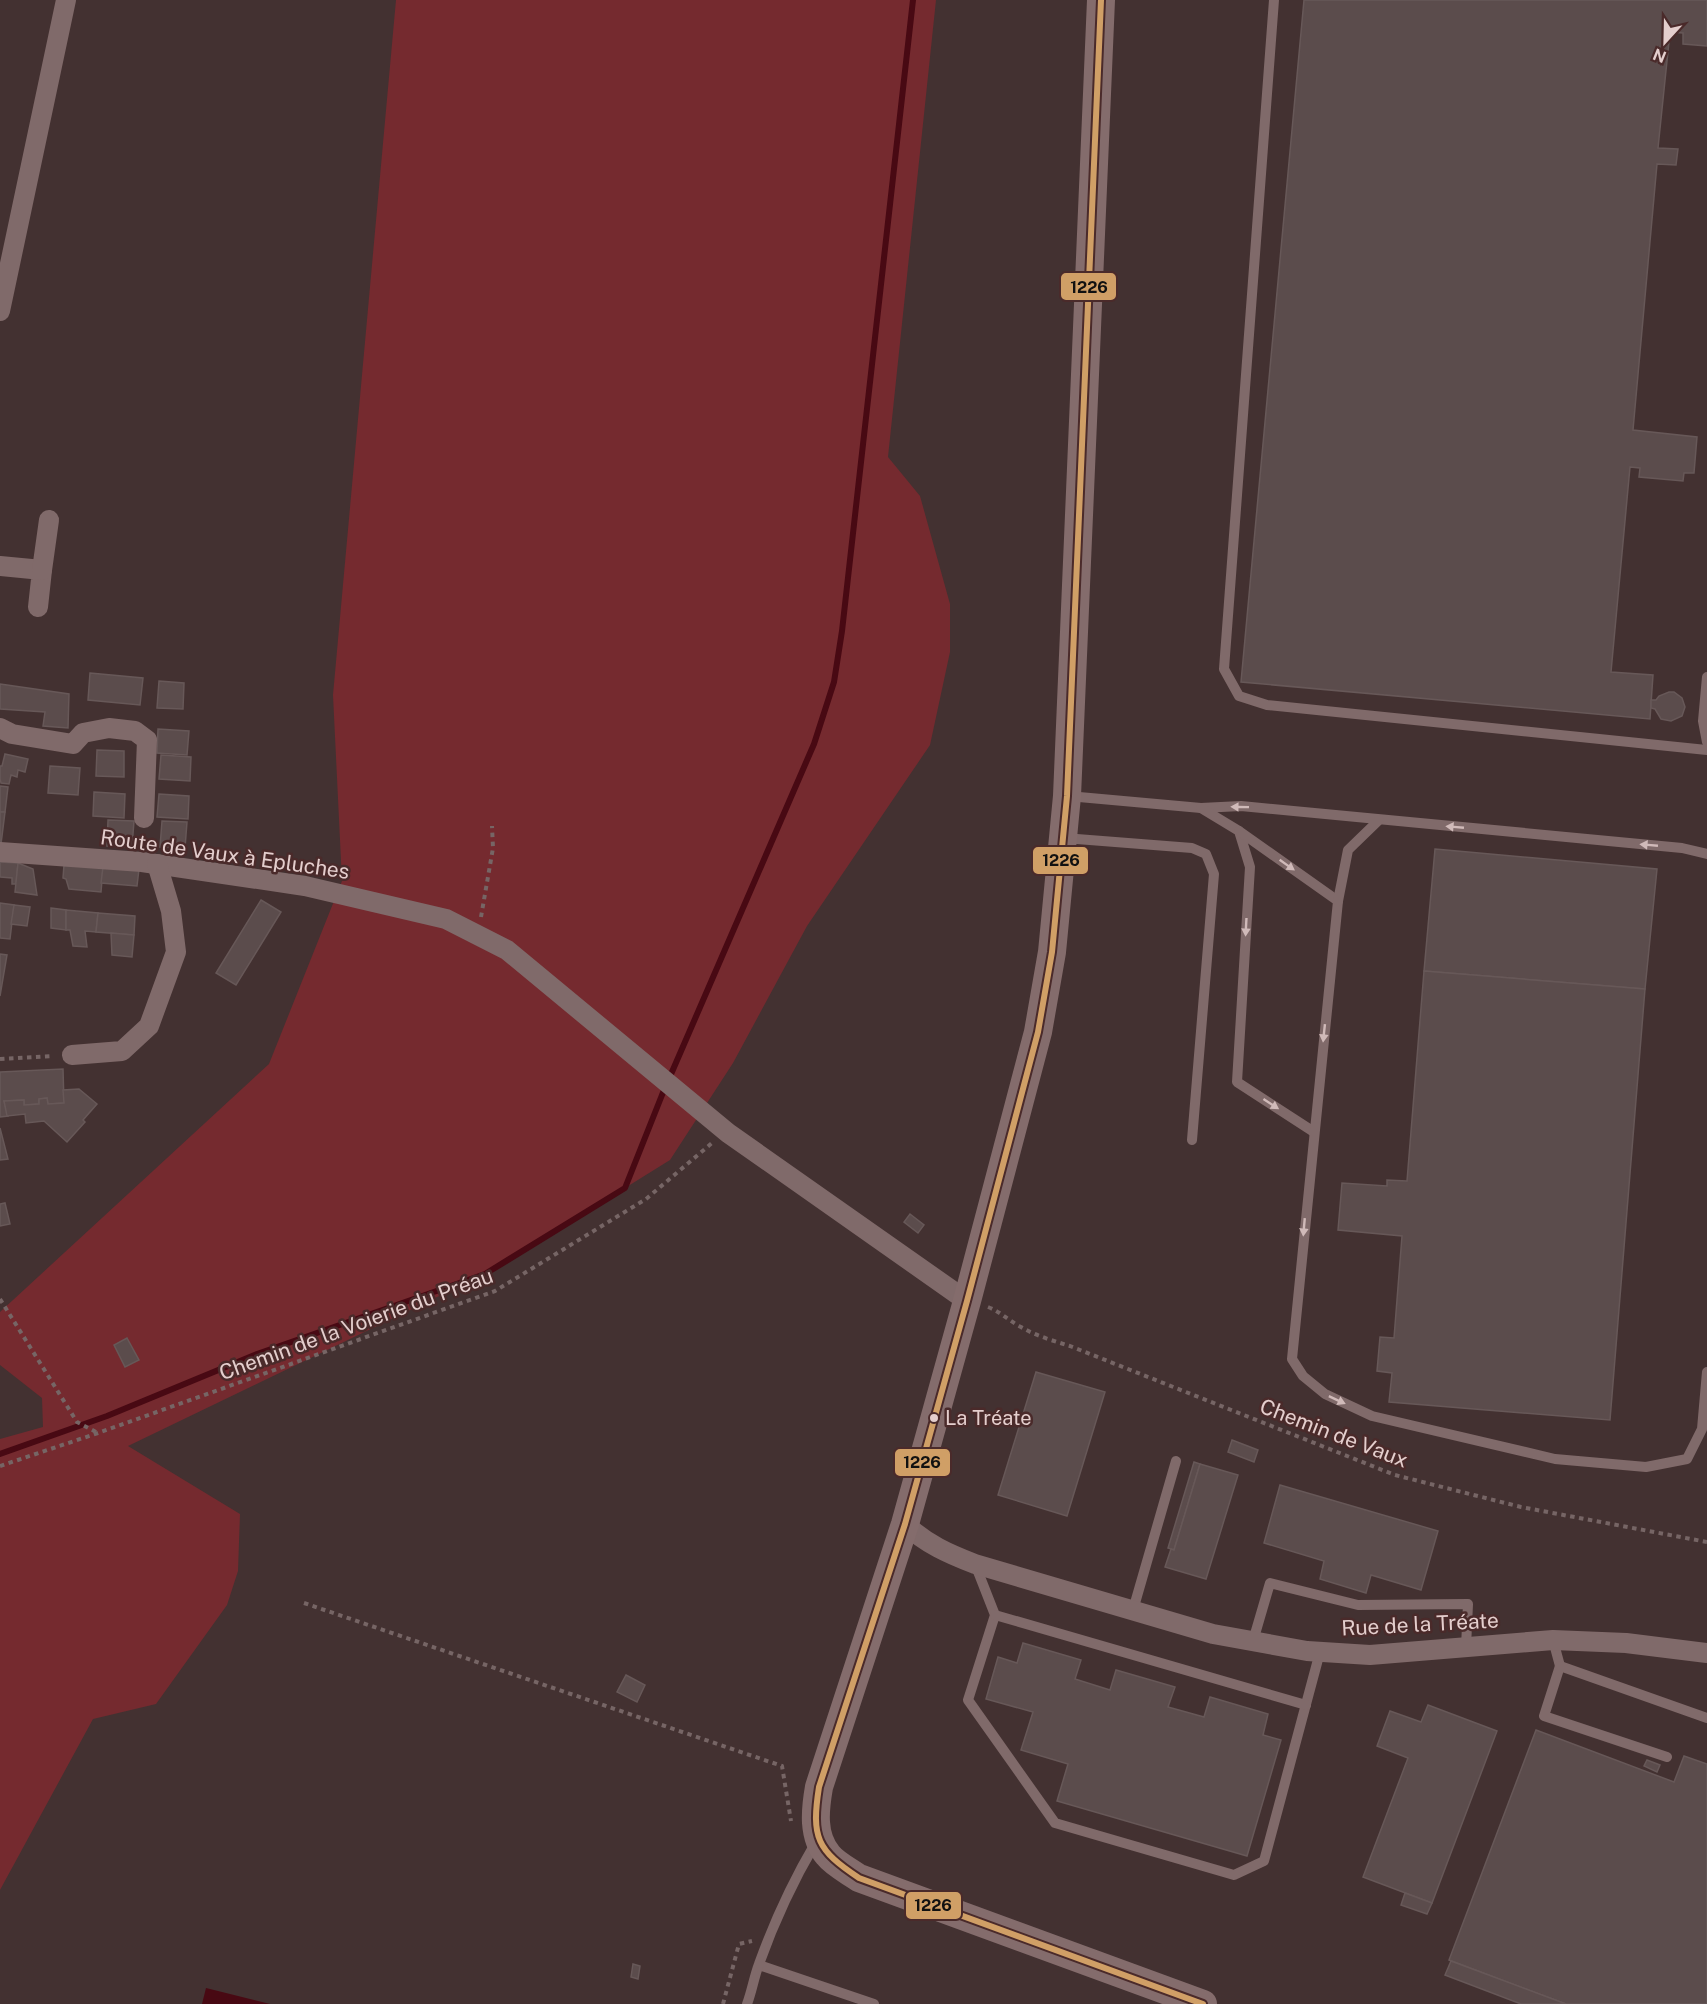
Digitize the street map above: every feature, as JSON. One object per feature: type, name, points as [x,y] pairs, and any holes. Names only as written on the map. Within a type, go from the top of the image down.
[{"type":"street","points":[[0,311],[66,0]]},
{"type":"street","points":[[1101,0],[1067,796],[1052,952],[1038,1032],[967,1301],[905,1524],[819,1787],[815,1813],[818,1838],[828,1856],[859,1878],[1203,2004]]},
{"type":"street","points":[[38,607],[49,520]]},
{"type":"street","points":[[0,566],[42,570]]},
{"type":"street","points":[[0,728],[12,734],[73,744],[83,733],[109,728],[135,731],[147,740],[144,818]]},
{"type":"street","name":"Route de Vaux à Epluches","points":[[0,852],[156,864],[305,886],[446,919],[507,950],[728,1133],[967,1301]]},
{"type":"street","points":[[72,1055],[122,1051],[149,1026],[176,952],[171,911],[156,864]]},
{"type":"street","name":"Rue de la Tréate","points":[[905,1524],[917,1535],[942,1551],[975,1564],[1213,1634],[1320,1652],[1370,1655],[1553,1640],[1626,1643],[1707,1653]]},
{"type":"lane","points":[[1274,0],[1224,669],[1239,696],[1267,705],[1707,750]]},
{"type":"lane","points":[[1707,677],[1703,721],[1707,742]]},
{"type":"lane","points":[[1067,796],[1201,808],[1241,806],[1682,848],[1707,854]]},
{"type":"lane","points":[[1201,808],[1239,831],[1338,901]]},
{"type":"lane","points":[[1379,820],[1348,850],[1338,901],[1292,1359],[1303,1376],[1325,1394],[1372,1416],[1555,1460],[1646,1467],[1687,1459],[1702,1429],[1707,1372]]},
{"type":"lane","points":[[1239,831],[1250,867],[1237,1082],[1314,1132]]},
{"type":"lane","points":[[1064,838],[1192,848],[1206,854],[1214,874],[1192,1140]]},
{"type":"lane","points":[[1133,1610],[1176,1461]]},
{"type":"lane","points":[[975,1564],[995,1615],[968,1700],[1054,1823],[1234,1875],[1264,1861],[1320,1652]]},
{"type":"lane","points":[[1253,1641],[1270,1583],[1358,1605],[1468,1604],[1466,1647]]},
{"type":"lane","points":[[995,1615],[1306,1705]]},
{"type":"lane","points":[[1553,1640],[1560,1666],[1544,1716],[1667,1757]]},
{"type":"lane","points":[[1560,1666],[1707,1718]]},
{"type":"lane","points":[[747,2004],[770,1938],[801,1868],[818,1838]]},
{"type":"lane","points":[[759,1965],[874,2004]]},
{"type":"path","points":[[478,935],[493,848],[492,826]]},
{"type":"path","points":[[0,1059],[72,1055]]},
{"type":"path","name":"Chemin de la Voierie du Préau","points":[[0,1466],[495,1291],[646,1199],[711,1144],[728,1133]]},
{"type":"path","points":[[0,1299],[77,1422],[98,1433]]},
{"type":"path","name":"Chemin de Vaux","points":[[967,1301],[992,1308],[1020,1327],[1049,1340],[1070,1346],[1395,1475],[1521,1507],[1707,1542]]},
{"type":"path","points":[[304,1603],[782,1766],[792,1828]]},
{"type":"path","points":[[723,2004],[739,1944],[770,1938]]},
{"type":"shaded area","points":[[396,0],[936,0],[888,457],[920,496],[950,604],[950,652],[930,745],[807,926],[733,1063],[670,1160],[493,1270],[128,1446],[240,1514],[238,1571],[227,1605],[156,1704],[93,1719],[0,1890],[0,1439],[43,1427],[42,1398],[0,1365],[0,1312],[269,1064],[342,881],[333,695]]},
{"type":"shaded area","points":[[206,1988],[270,2004],[202,2004]]},
{"type":"building","points":[[1304,0],[1707,0],[1707,46],[1683,44],[1683,33],[1670,32],[1658,148],[1678,149],[1676,165],[1657,164],[1633,430],[1697,437],[1694,473],[1684,473],[1683,481],[1639,477],[1640,468],[1630,467],[1611,672],[1653,675],[1650,719],[1241,682]]},
{"type":"building","points":[[90,673],[143,678],[140,705],[88,700]]},
{"type":"building","points":[[159,681],[184,683],[183,709],[157,708]]},
{"type":"building","points":[[0,684],[69,694],[68,728],[43,726],[45,712],[0,709]]},
{"type":"building","points":[[1674,692],[1682,698],[1685,707],[1682,716],[1671,721],[1661,719],[1655,709],[1651,708],[1651,700],[1656,700],[1659,696]]},
{"type":"building","points":[[158,729],[189,731],[187,755],[157,753]]},
{"type":"building","points":[[97,750],[124,751],[124,777],[96,776]]},
{"type":"building","points":[[5,754],[28,759],[25,772],[18,770],[17,777],[11,775],[9,784],[1,783],[0,779],[0,766],[2,766]]},
{"type":"building","points":[[161,755],[191,757],[190,781],[159,779]]},
{"type":"building","points":[[50,766],[80,768],[78,795],[48,793]]},
{"type":"building","points":[[0,786],[8,787],[5,812],[0,812]]},
{"type":"building","points":[[94,792],[125,794],[124,818],[93,816]]},
{"type":"building","points":[[159,794],[189,796],[188,819],[157,817]]},
{"type":"building","points":[[0,812],[5,812],[1,844],[0,844]]},
{"type":"building","points":[[108,820],[134,821],[132,847],[107,846]]},
{"type":"building","points":[[162,821],[187,822],[185,848],[160,847]]},
{"type":"building","points":[[1435,849],[1657,869],[1645,989],[1424,971]]},
{"type":"building","points":[[0,862],[18,863],[16,884],[12,884],[12,878],[0,877]]},
{"type":"building","points":[[18,863],[33,869],[37,895],[15,892]]},
{"type":"building","points":[[64,865],[103,867],[101,892],[69,889],[66,879],[63,878]]},
{"type":"building","points":[[103,867],[139,869],[137,886],[101,883]]},
{"type":"building","points":[[261,900],[281,912],[236,985],[216,973]]},
{"type":"building","points":[[0,903],[14,905],[10,939],[0,938]]},
{"type":"building","points":[[14,905],[30,907],[27,926],[11,924]]},
{"type":"building","points":[[51,908],[66,910],[66,930],[51,928]]},
{"type":"building","points":[[66,910],[98,913],[96,932],[85,931],[87,947],[73,946],[70,930],[66,930]]},
{"type":"building","points":[[98,913],[135,916],[134,935],[96,932]]},
{"type":"building","points":[[111,933],[134,935],[132,957],[112,955]]},
{"type":"building","points":[[0,954],[7,955],[0,996]]},
{"type":"building","points":[[1424,971],[1645,989],[1610,1420],[1389,1402],[1392,1373],[1377,1371],[1380,1337],[1394,1338],[1402,1236],[1338,1230],[1342,1183],[1387,1186],[1387,1180],[1407,1181]]},
{"type":"building","points":[[63,1069],[64,1103],[48,1104],[47,1098],[39,1099],[39,1104],[24,1105],[24,1100],[4,1101],[8,1116],[0,1117],[0,1072]]},
{"type":"building","points":[[79,1089],[97,1104],[67,1142],[44,1121],[26,1123],[25,1114],[7,1116],[4,1101],[24,1100],[24,1105],[39,1104],[39,1099],[47,1098],[48,1104],[64,1103],[63,1090]]},
{"type":"building","points":[[0,1128],[8,1159],[0,1160]]},
{"type":"building","points":[[5,1203],[10,1224],[0,1226],[0,1204]]},
{"type":"building","points":[[910,1214],[924,1225],[918,1233],[904,1222]]},
{"type":"building","points":[[127,1338],[139,1360],[125,1367],[114,1345]]},
{"type":"building","points":[[1036,1372],[1105,1392],[1067,1516],[998,1495]]},
{"type":"building","points":[[1232,1440],[1258,1450],[1254,1462],[1228,1452]]},
{"type":"building","points":[[1194,1462],[1200,1464],[1174,1550],[1168,1548]]},
{"type":"building","points":[[1200,1464],[1238,1475],[1206,1579],[1165,1567],[1171,1549],[1174,1550]]},
{"type":"building","points":[[1280,1485],[1438,1531],[1421,1590],[1371,1575],[1366,1593],[1320,1579],[1324,1561],[1264,1543]]},
{"type":"building","points":[[1023,1643],[1081,1660],[1075,1679],[1110,1690],[1116,1670],[1175,1687],[1168,1707],[1204,1717],[1210,1697],[1268,1714],[1263,1735],[1281,1740],[1247,1856],[1057,1801],[1068,1764],[1021,1750],[1033,1712],[986,1699],[998,1657],[1017,1663]]},
{"type":"building","points":[[626,1675],[645,1685],[637,1702],[617,1692]]},
{"type":"building","points":[[1428,1705],[1497,1731],[1432,1903],[1363,1877],[1408,1758],[1377,1746],[1390,1711],[1421,1722]]},
{"type":"building","points":[[1536,1730],[1674,1782],[1684,1756],[1707,1764],[1707,2004],[1566,2004],[1449,1960]]},
{"type":"building","points":[[1647,1760],[1660,1765],[1657,1772],[1644,1766]]},
{"type":"building","points":[[1405,1893],[1432,1903],[1427,1914],[1401,1905]]},
{"type":"building","points":[[1451,1961],[1566,2004],[1521,2004],[1445,1975]]},
{"type":"building","points":[[633,1964],[640,1966],[638,1979],[631,1977]]},
{"type":"waterway","points":[[0,1454],[107,1416],[257,1354],[485,1274],[625,1188],[662,1095],[814,744],[834,682],[842,631],[913,0]]},
{"type":"transit line","name":"1226","points":[[1101,0],[1067,796],[1052,952],[1038,1032],[967,1301],[905,1524],[819,1787],[816,1819],[820,1841],[826,1850],[859,1878],[1203,2004]]},
{"type":"place","name":"La Tréate","points":[[934,1418]]}]
